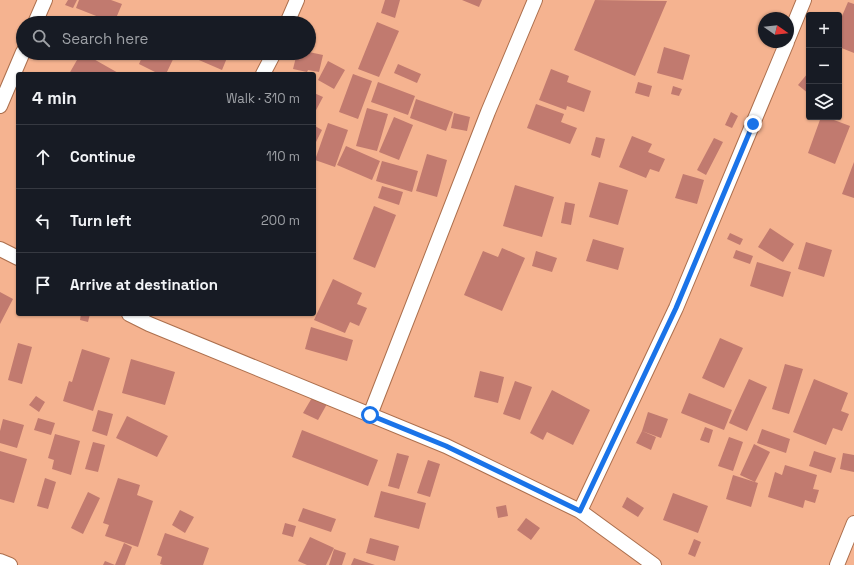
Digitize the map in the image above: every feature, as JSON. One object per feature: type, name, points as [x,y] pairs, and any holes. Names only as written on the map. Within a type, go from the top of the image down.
[{"type":"street","points":[[38,16],[45,0]]},
{"type":"street","points":[[290,16],[297,0]]},
{"type":"street","points":[[370,415],[488,112],[534,0]]},
{"type":"street","points":[[794,24],[804,0]]},
{"type":"street","points":[[580,511],[676,308],[784,48]]},
{"type":"street","points":[[0,106],[20,60]]},
{"type":"street","points":[[264,72],[270,60]]},
{"type":"street","points":[[0,249],[16,257]]},
{"type":"street","points":[[133,316],[149,324],[446,446],[580,511],[654,565]]},
{"type":"street","points":[[837,565],[854,523]]},
{"type":"street","points":[[0,561],[10,565]]},
{"type":"building","points":[[68,0],[77,0],[73,8],[65,5]]},
{"type":"building","points":[[79,0],[111,0],[122,4],[117,16],[96,16],[76,8]]},
{"type":"building","points":[[385,0],[400,0],[395,18],[381,13]]},
{"type":"building","points":[[462,0],[482,0],[479,7]]},
{"type":"building","points":[[595,0],[667,1],[635,76],[574,50]]},
{"type":"building","points":[[848,2],[854,4],[854,53],[842,48],[842,16]]},
{"type":"building","points":[[377,22],[399,31],[379,77],[358,69]]},
{"type":"building","points":[[664,47],[690,55],[683,80],[657,73]]},
{"type":"building","points":[[316,54],[323,55],[319,72],[308,70],[307,72],[293,69],[295,60],[316,60]]},
{"type":"building","points":[[77,60],[95,60],[116,72],[70,72]]},
{"type":"building","points":[[141,60],[173,60],[167,72],[155,72],[139,64]]},
{"type":"building","points":[[199,60],[226,60],[222,70]]},
{"type":"building","points":[[328,61],[345,70],[334,89],[318,80]]},
{"type":"building","points":[[398,64],[421,74],[417,83],[394,73]]},
{"type":"building","points":[[551,69],[569,76],[567,82],[591,91],[584,112],[567,106],[566,110],[539,100]]},
{"type":"building","points":[[353,74],[372,81],[358,119],[339,112]]},
{"type":"building","points":[[806,75],[806,92],[798,85]]},
{"type":"building","points":[[378,82],[415,96],[408,115],[371,102]]},
{"type":"building","points":[[638,82],[652,86],[649,97],[635,93]]},
{"type":"building","points":[[673,86],[682,89],[679,96],[671,94]]},
{"type":"building","points":[[316,94],[323,97],[316,110]]},
{"type":"building","points":[[416,99],[453,112],[446,131],[410,118]]},
{"type":"building","points":[[536,104],[564,114],[561,122],[577,128],[570,144],[527,128]]},
{"type":"building","points":[[367,108],[388,114],[377,151],[356,146]]},
{"type":"building","points":[[731,112],[738,116],[732,128],[725,125]]},
{"type":"building","points":[[454,113],[470,117],[467,131],[451,128]]},
{"type":"building","points":[[394,117],[413,125],[399,160],[379,152]]},
{"type":"building","points":[[820,120],[834,120],[850,126],[835,164],[808,153]]},
{"type":"building","points":[[328,123],[348,130],[335,167],[316,160]]},
{"type":"building","points":[[316,127],[322,130],[316,142]]},
{"type":"building","points":[[632,136],[652,144],[648,152],[665,159],[659,172],[650,169],[646,178],[619,167]]},
{"type":"building","points":[[596,137],[605,139],[600,158],[591,155]]},
{"type":"building","points":[[714,138],[723,142],[706,175],[697,170]]},
{"type":"building","points":[[346,146],[380,161],[372,180],[337,165]]},
{"type":"building","points":[[427,154],[447,160],[437,197],[416,191]]},
{"type":"building","points":[[382,161],[418,171],[412,192],[376,181]]},
{"type":"building","points":[[854,162],[854,198],[842,194]]},
{"type":"building","points":[[683,174],[704,180],[697,204],[675,198]]},
{"type":"building","points":[[599,182],[628,190],[618,225],[589,217]]},
{"type":"building","points":[[515,185],[554,197],[542,237],[503,226]]},
{"type":"building","points":[[382,186],[403,192],[399,205],[378,198]]},
{"type":"building","points":[[565,202],[575,204],[571,225],[561,223]]},
{"type":"building","points":[[374,206],[396,215],[375,268],[353,259]]},
{"type":"building","points":[[770,228],[794,244],[783,262],[758,247]]},
{"type":"building","points":[[730,233],[743,239],[740,245],[727,239]]},
{"type":"building","points":[[593,239],[624,248],[618,270],[586,261]]},
{"type":"building","points":[[806,242],[832,250],[824,277],[798,269]]},
{"type":"building","points":[[502,248],[525,258],[502,311],[464,295],[483,251],[498,257]]},
{"type":"building","points":[[736,250],[753,256],[750,264],[733,258]]},
{"type":"building","points":[[536,251],[557,258],[552,272],[532,266]]},
{"type":"building","points":[[757,262],[791,272],[783,297],[750,286]]},
{"type":"building","points":[[333,279],[362,293],[357,304],[367,308],[359,326],[350,322],[345,333],[314,320]]},
{"type":"building","points":[[0,292],[13,299],[0,324]]},
{"type":"building","points":[[81,316],[90,316],[88,322],[80,320]]},
{"type":"building","points":[[311,327],[353,340],[347,361],[305,349]]},
{"type":"building","points":[[720,338],[743,348],[724,388],[702,378]]},
{"type":"building","points":[[18,343],[32,347],[22,384],[8,380]]},
{"type":"building","points":[[82,349],[110,358],[93,411],[63,401],[69,381],[72,382]]},
{"type":"building","points":[[131,359],[175,372],[165,405],[122,393]]},
{"type":"building","points":[[785,364],[803,369],[789,414],[772,409]]},
{"type":"building","points":[[480,371],[504,377],[498,403],[474,397]]},
{"type":"building","points":[[749,379],[767,387],[747,431],[729,423]]},
{"type":"building","points":[[814,379],[848,393],[841,411],[849,414],[842,431],[833,428],[826,445],[793,432]]},
{"type":"building","points":[[515,381],[532,387],[520,420],[503,414]]},
{"type":"building","points":[[552,390],[590,410],[573,445],[547,432],[543,440],[530,433]]},
{"type":"building","points":[[689,393],[732,410],[724,430],[681,413]]},
{"type":"building","points":[[36,396],[45,402],[39,412],[29,405]]},
{"type":"building","points":[[313,396],[327,404],[318,420],[303,413]]},
{"type":"building","points":[[98,410],[113,414],[107,436],[92,431]]},
{"type":"building","points":[[648,412],[668,419],[661,438],[642,431]]},
{"type":"building","points":[[127,416],[168,436],[157,457],[116,438]]},
{"type":"building","points":[[38,418],[55,423],[51,435],[34,430]]},
{"type":"building","points":[[3,419],[24,425],[17,448],[0,443],[0,431]]},
{"type":"building","points":[[705,427],[713,430],[709,443],[700,440]]},
{"type":"building","points":[[762,429],[790,439],[786,453],[757,443]]},
{"type":"building","points":[[302,430],[378,460],[368,486],[292,457]]},
{"type":"building","points":[[642,431],[656,437],[651,450],[636,443]]},
{"type":"building","points":[[55,434],[80,441],[71,475],[52,469],[54,460],[48,458]]},
{"type":"building","points":[[729,437],[743,442],[733,471],[718,466]]},
{"type":"building","points":[[93,442],[105,445],[98,472],[85,469]]},
{"type":"building","points":[[754,444],[770,452],[755,482],[740,475]]},
{"type":"building","points":[[0,451],[27,459],[14,503],[0,499]]},
{"type":"building","points":[[814,451],[836,458],[831,473],[809,466]]},
{"type":"building","points":[[397,453],[409,456],[399,489],[388,486]]},
{"type":"building","points":[[843,453],[854,455],[854,472],[840,469]]},
{"type":"building","points":[[428,460],[440,464],[430,497],[417,493]]},
{"type":"building","points":[[785,465],[817,475],[813,489],[819,490],[815,503],[805,500],[803,508],[768,497],[775,472],[782,475]]},
{"type":"building","points":[[733,475],[758,483],[751,507],[726,499]]},
{"type":"building","points":[[45,478],[56,482],[48,509],[37,506]]},
{"type":"building","points":[[118,478],[140,485],[137,495],[153,501],[138,547],[105,536],[109,525],[103,523]]},
{"type":"building","points":[[381,491],[426,503],[419,529],[374,517]]},
{"type":"building","points":[[88,492],[100,498],[83,534],[71,528]]},
{"type":"building","points":[[673,493],[708,506],[698,533],[663,520]]},
{"type":"building","points":[[627,497],[644,508],[638,517],[622,507]]},
{"type":"building","points":[[506,505],[508,516],[498,518],[496,507]]},
{"type":"building","points":[[303,508],[336,519],[331,532],[298,521]]},
{"type":"building","points":[[180,510],[194,517],[185,533],[172,525]]},
{"type":"building","points":[[526,518],[540,528],[531,540],[517,530]]},
{"type":"building","points":[[285,523],[296,526],[293,537],[282,534]]},
{"type":"building","points":[[165,533],[209,548],[203,565],[160,564],[162,557],[157,555]]},
{"type":"building","points":[[310,537],[334,548],[326,565],[307,565],[298,561]]},
{"type":"building","points":[[370,538],[399,546],[395,561],[366,553]]},
{"type":"building","points":[[694,539],[701,542],[695,557],[688,554]]},
{"type":"building","points":[[124,543],[132,547],[125,565],[115,565]]},
{"type":"building","points":[[334,549],[346,553],[342,565],[329,565]]},
{"type":"building","points":[[354,558],[375,565],[351,565]]},
{"type":"building","points":[[105,561],[115,565],[103,565]]},
{"type":"route","points":[[370,415],[446,446],[580,511],[676,308],[753,124]]}]
